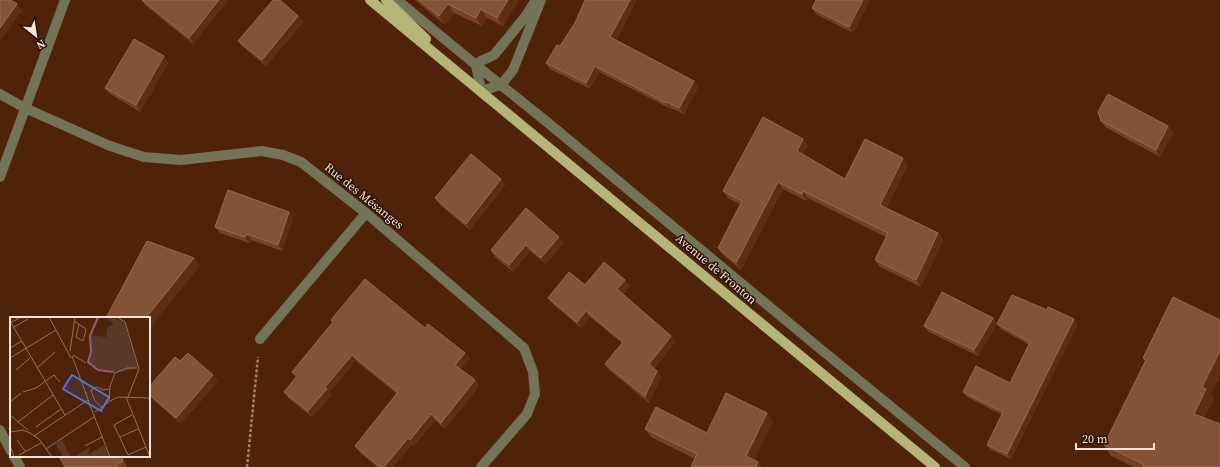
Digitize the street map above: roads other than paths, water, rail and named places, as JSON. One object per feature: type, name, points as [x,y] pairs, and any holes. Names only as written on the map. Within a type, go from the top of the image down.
[{"type":"main road","name":"Avenue de Fronton","points":[[370,0],[935,467]]},
{"type":"main road","name":"Avenue de Fronton","points":[[386,0],[481,91]]},
{"type":"street","points":[[397,0],[965,467]]},
{"type":"street","points":[[476,65],[494,55],[525,17],[536,0]]},
{"type":"street","points":[[476,65],[481,91],[501,85],[512,70],[541,0]]},
{"type":"street","points":[[0,177],[65,3]]},
{"type":"street","name":"Rue des Mésanges","points":[[0,94],[25,108],[110,146],[144,157],[181,160],[262,151],[283,155],[301,162],[366,213],[524,348],[533,372],[535,394],[527,414],[481,467]]},
{"type":"street","points":[[260,339],[366,213]]},
{"type":"street","points":[[0,430],[10,449]]},
{"type":"street","points":[[15,457],[20,467]]}]
